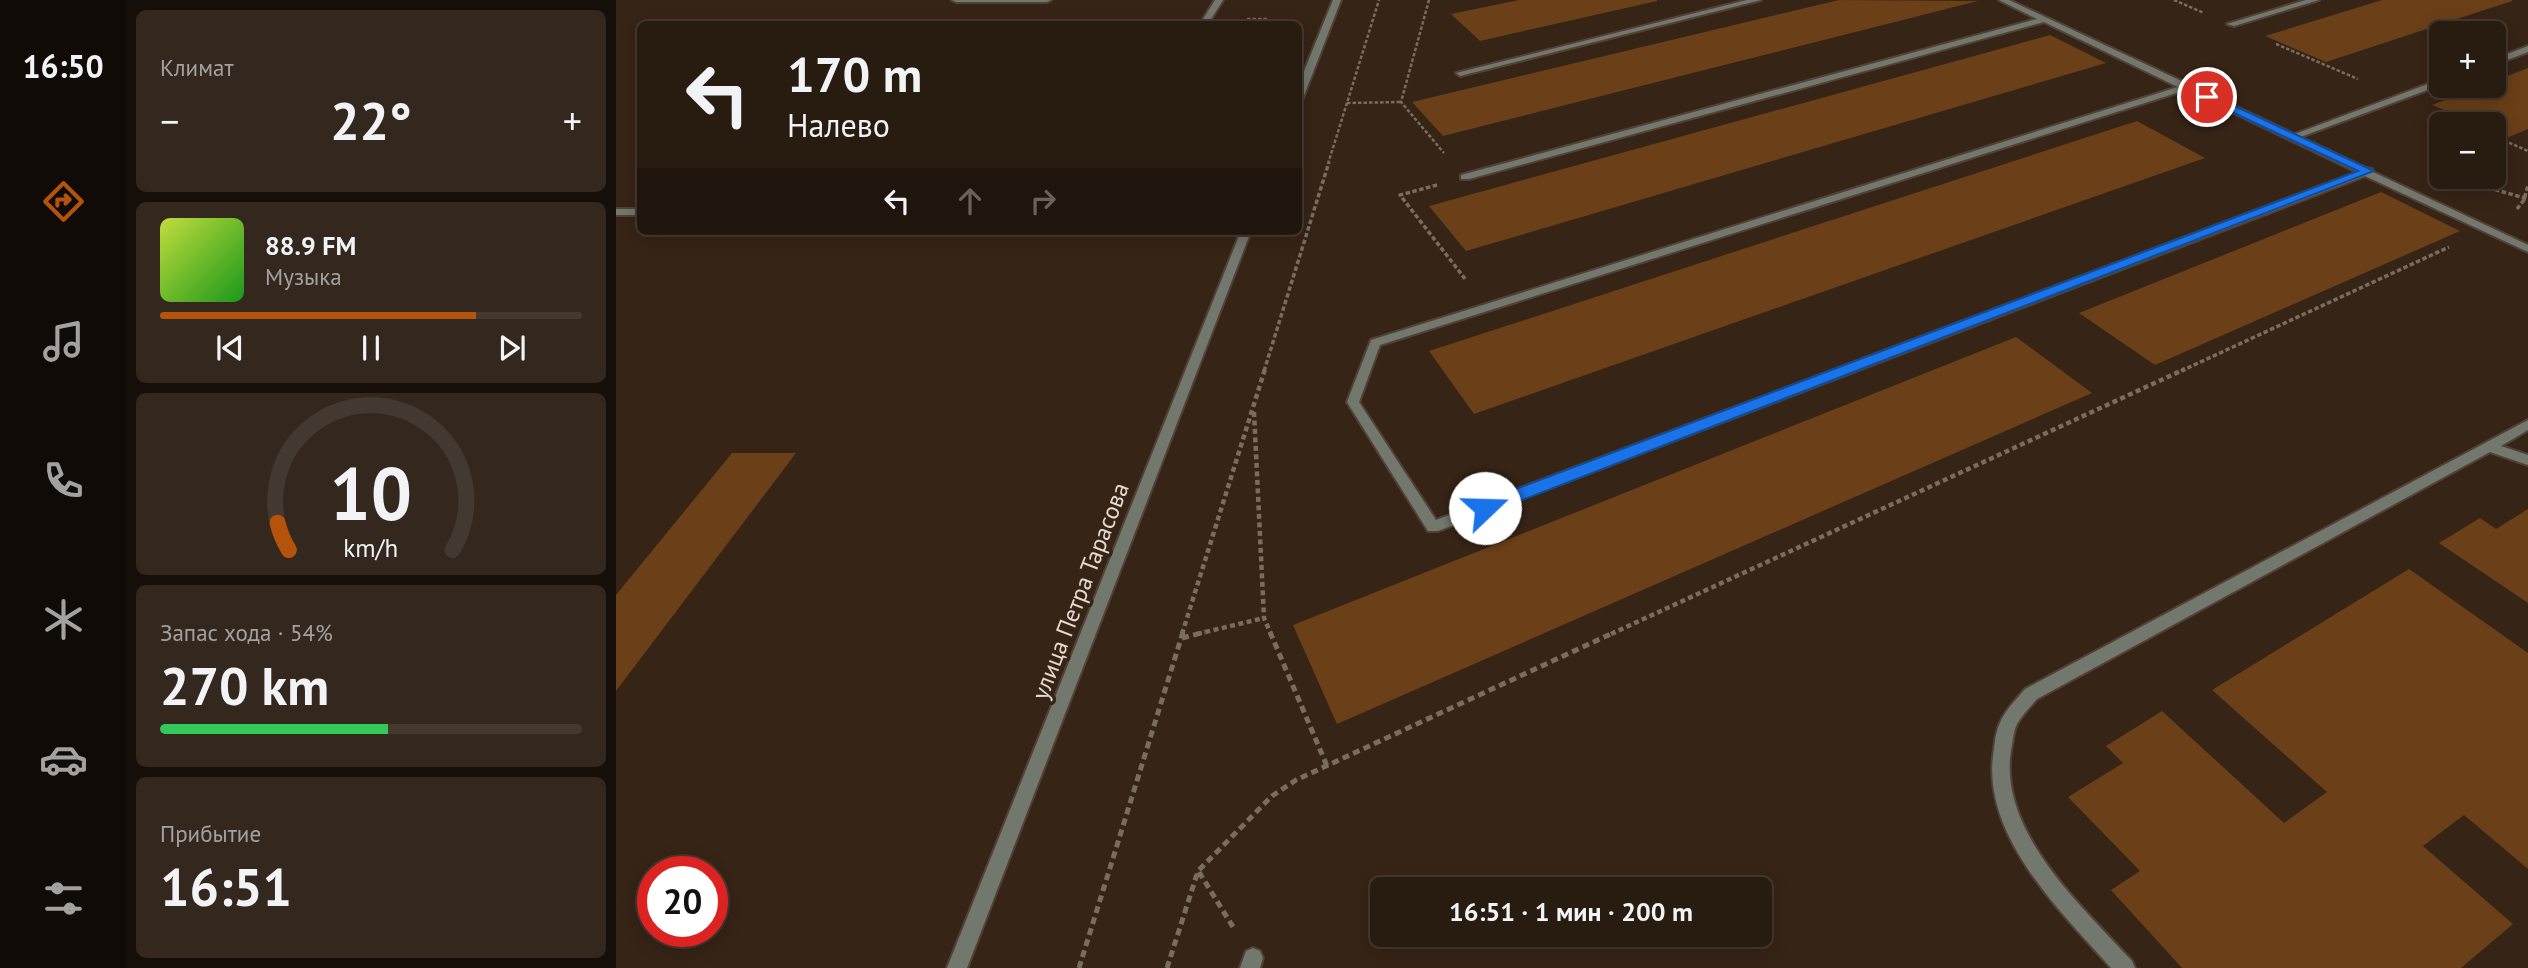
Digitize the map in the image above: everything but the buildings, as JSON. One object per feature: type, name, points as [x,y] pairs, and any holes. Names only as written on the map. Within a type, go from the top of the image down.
[{"type":"street","points":[[956,0],[1047,0]]},
{"type":"street","points":[[1206,21],[1219,0]]},
{"type":"street","points":[[1302,88],[1337,0]]},
{"type":"street","points":[[1460,73],[1757,0]]},
{"type":"street","points":[[2003,0],[2528,249]]},
{"type":"street","points":[[2231,24],[2315,0]]},
{"type":"street","points":[[1465,177],[2043,20]]},
{"type":"street","points":[[2506,57],[2528,49]]},
{"type":"street","points":[[2292,137],[2429,86]]},
{"type":"street","points":[[2186,87],[1376,344],[1353,402],[1433,527],[2368,171]]},
{"type":"street","points":[[616,212],[637,212]]},
{"type":"street","name":"улица Петра Тарасова","points":[[957,968],[1244,235]]},
{"type":"street","points":[[2125,968],[2036,865],[2007,812],[1999,771],[2006,727],[2031,694],[2528,424]]},
{"type":"street","points":[[2489,447],[2528,460]]},
{"type":"path","points":[[1079,968],[1379,0]]},
{"type":"path","points":[[1401,103],[1429,0]]},
{"type":"path","points":[[2174,0],[2436,112]]},
{"type":"path","points":[[1347,103],[1401,103],[1465,177],[1400,195],[1488,308]]},
{"type":"path","points":[[2506,141],[2528,151]]},
{"type":"path","points":[[2494,189],[2528,199]]},
{"type":"path","points":[[1167,968],[1198,871],[1272,796],[1296,780],[2487,229]]},
{"type":"path","points":[[1254,407],[1264,618],[1326,766]]},
{"type":"path","points":[[1182,638],[1264,618]]},
{"type":"path","points":[[1198,871],[1252,963]]},
{"type":"route","points":[[1485,508],[2368,171],[2207,97]]}]
